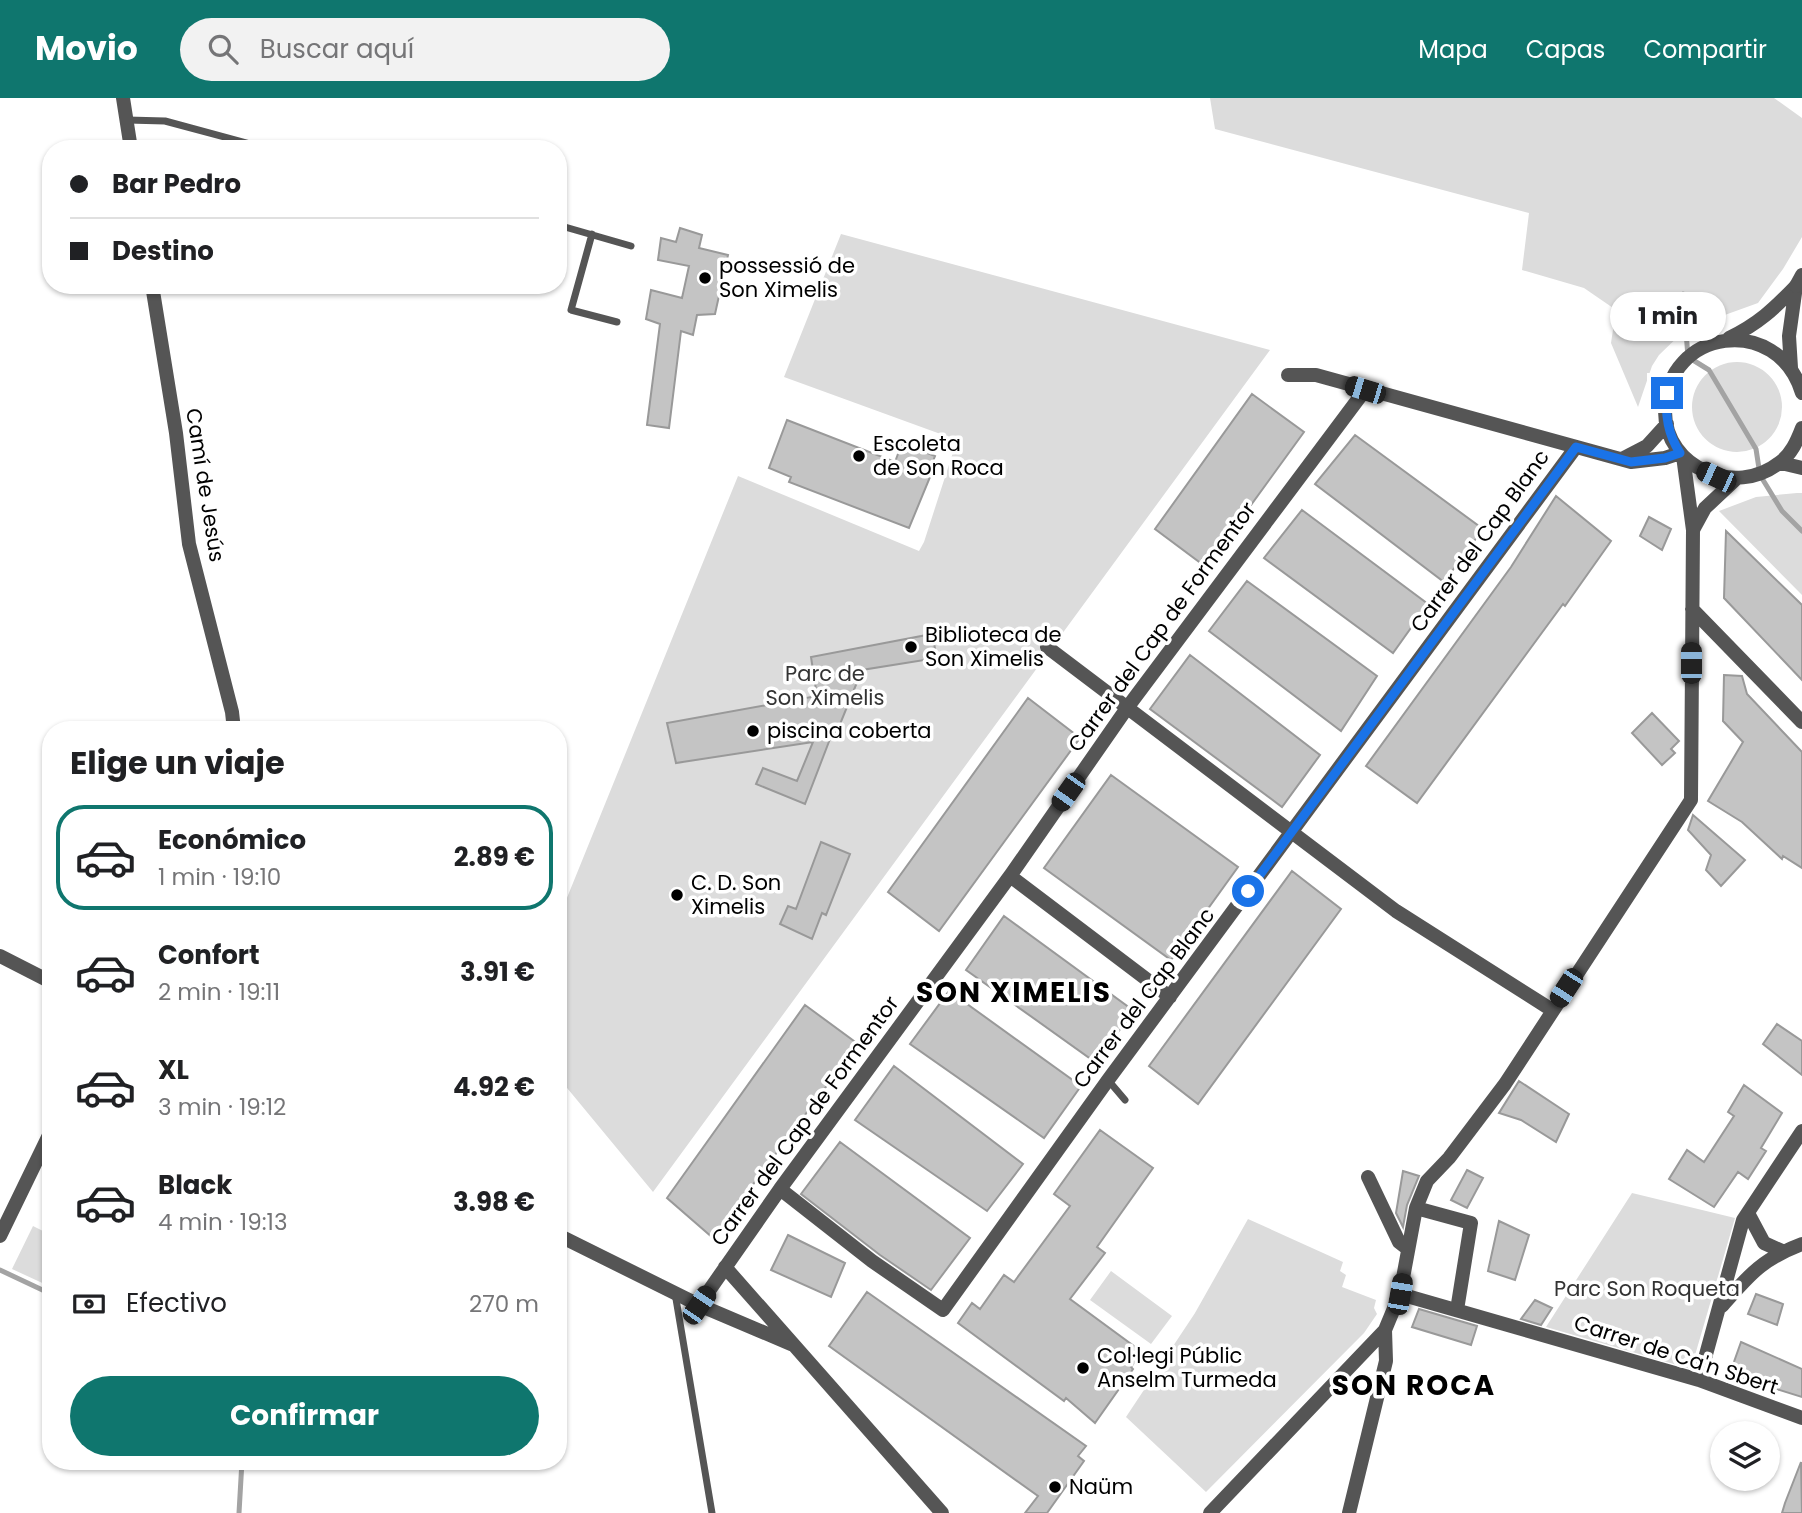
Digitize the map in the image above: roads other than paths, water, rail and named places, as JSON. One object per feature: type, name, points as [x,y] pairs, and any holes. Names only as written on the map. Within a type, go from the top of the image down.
[{"type":"street","points":[[123,98],[130,140]]},
{"type":"street","points":[[1210,1513],[1385,1330],[1400,1294],[1416,1208],[1427,1181],[1505,1084],[1691,800],[1693,530],[1681,454],[1667,425],[1667,393],[1675,374],[1688,358],[1705,346],[1753,327],[1773,311],[1799,280]]},
{"type":"street","points":[[1798,381],[1789,336],[1799,280]]},
{"type":"street","name":"Camí de Jesús","points":[[153,294],[176,433],[189,544],[232,721]]},
{"type":"street","points":[[1725,340],[1746,340],[1763,346],[1779,355],[1798,381]]},
{"type":"street","points":[[1288,375],[1316,375],[1631,462],[1681,454]]},
{"type":"street","name":"Carrer del Cap de Formentor","points":[[699,1305],[780,1189],[1010,876],[1127,708],[1365,390]]},
{"type":"street","points":[[1620,459],[1647,446],[1667,425]]},
{"type":"street","points":[[1681,454],[1698,468],[1716,477],[1736,479],[1760,475],[1781,463],[1795,445],[1802,428]]},
{"type":"street","name":"Carrer del Cap Blanc","points":[[780,1189],[872,1261],[943,1310],[1108,1080],[1576,447]]},
{"type":"street","points":[[1781,463],[1802,468]]},
{"type":"street","points":[[1693,530],[1705,508],[1736,479]]},
{"type":"street","points":[[1692,609],[1802,722]]},
{"type":"street","points":[[1047,647],[1396,911],[1552,1010]]},
{"type":"street","points":[[1010,876],[1170,997]]},
{"type":"street","points":[[0,956],[42,977]]},
{"type":"street","points":[[1699,1380],[1736,1245],[1748,1213],[1802,1130]]},
{"type":"street","points":[[0,1236],[42,1150]]},
{"type":"street","points":[[1368,1177],[1399,1242],[1408,1249]]},
{"type":"street","points":[[1416,1208],[1471,1223],[1457,1310]]},
{"type":"street","points":[[1748,1213],[1764,1243],[1782,1251]]},
{"type":"street","points":[[567,1239],[699,1305],[795,1346]]},
{"type":"street","points":[[1720,1308],[1757,1267],[1782,1251],[1802,1244]]},
{"type":"street","points":[[1736,1245],[1741,1259],[1757,1267]]},
{"type":"street","points":[[725,1267],[942,1513]]},
{"type":"street","name":"Carrer de Ca'n Sbert","points":[[1400,1294],[1699,1380],[1802,1418]]},
{"type":"street","points":[[1349,1513],[1386,1361],[1385,1330]]},
{"type":"lane","points":[[127,120],[165,121],[236,140]]},
{"type":"lane","points":[[567,227],[631,246]]},
{"type":"lane","points":[[592,234],[571,310],[617,322]]},
{"type":"lane","points":[[1108,1080],[1125,1100]]},
{"type":"lane","points":[[675,1293],[712,1513]]},
{"type":"waterway","points":[[1683,294],[1688,357],[1709,370],[1756,449],[1760,475],[1782,511],[1802,531]]},
{"type":"waterway","points":[[0,1270],[42,1290]]},
{"type":"waterway","points":[[239,1513],[241,1470]]},
{"type":"place","name":"possessió de Son Ximelis","points":[[705,278]]},
{"type":"place","name":"Escoleta de Son Roca","points":[[859,456]]},
{"type":"place","name":"Biblioteca de Son Ximelis","points":[[911,647]]},
{"type":"place","name":"piscina coberta","points":[[753,731]]},
{"type":"place","name":"C. D. Son Ximelis","points":[[677,895]]},
{"type":"place","name":"Col·legi Públic Anselm Turmeda","points":[[1083,1368]]},
{"type":"place","name":"Naüm","points":[[1055,1487]]},
{"type":"district","name":"SON XIMELIS","points":[[1014,992]]},
{"type":"district","name":"SON ROCA","points":[[1414,1385]]},
{"type":"park label","name":"Parc de Son Ximelis","points":[[825,686]]},
{"type":"park label","name":"Parc Son Roqueta","points":[[1647,1289]]}]
